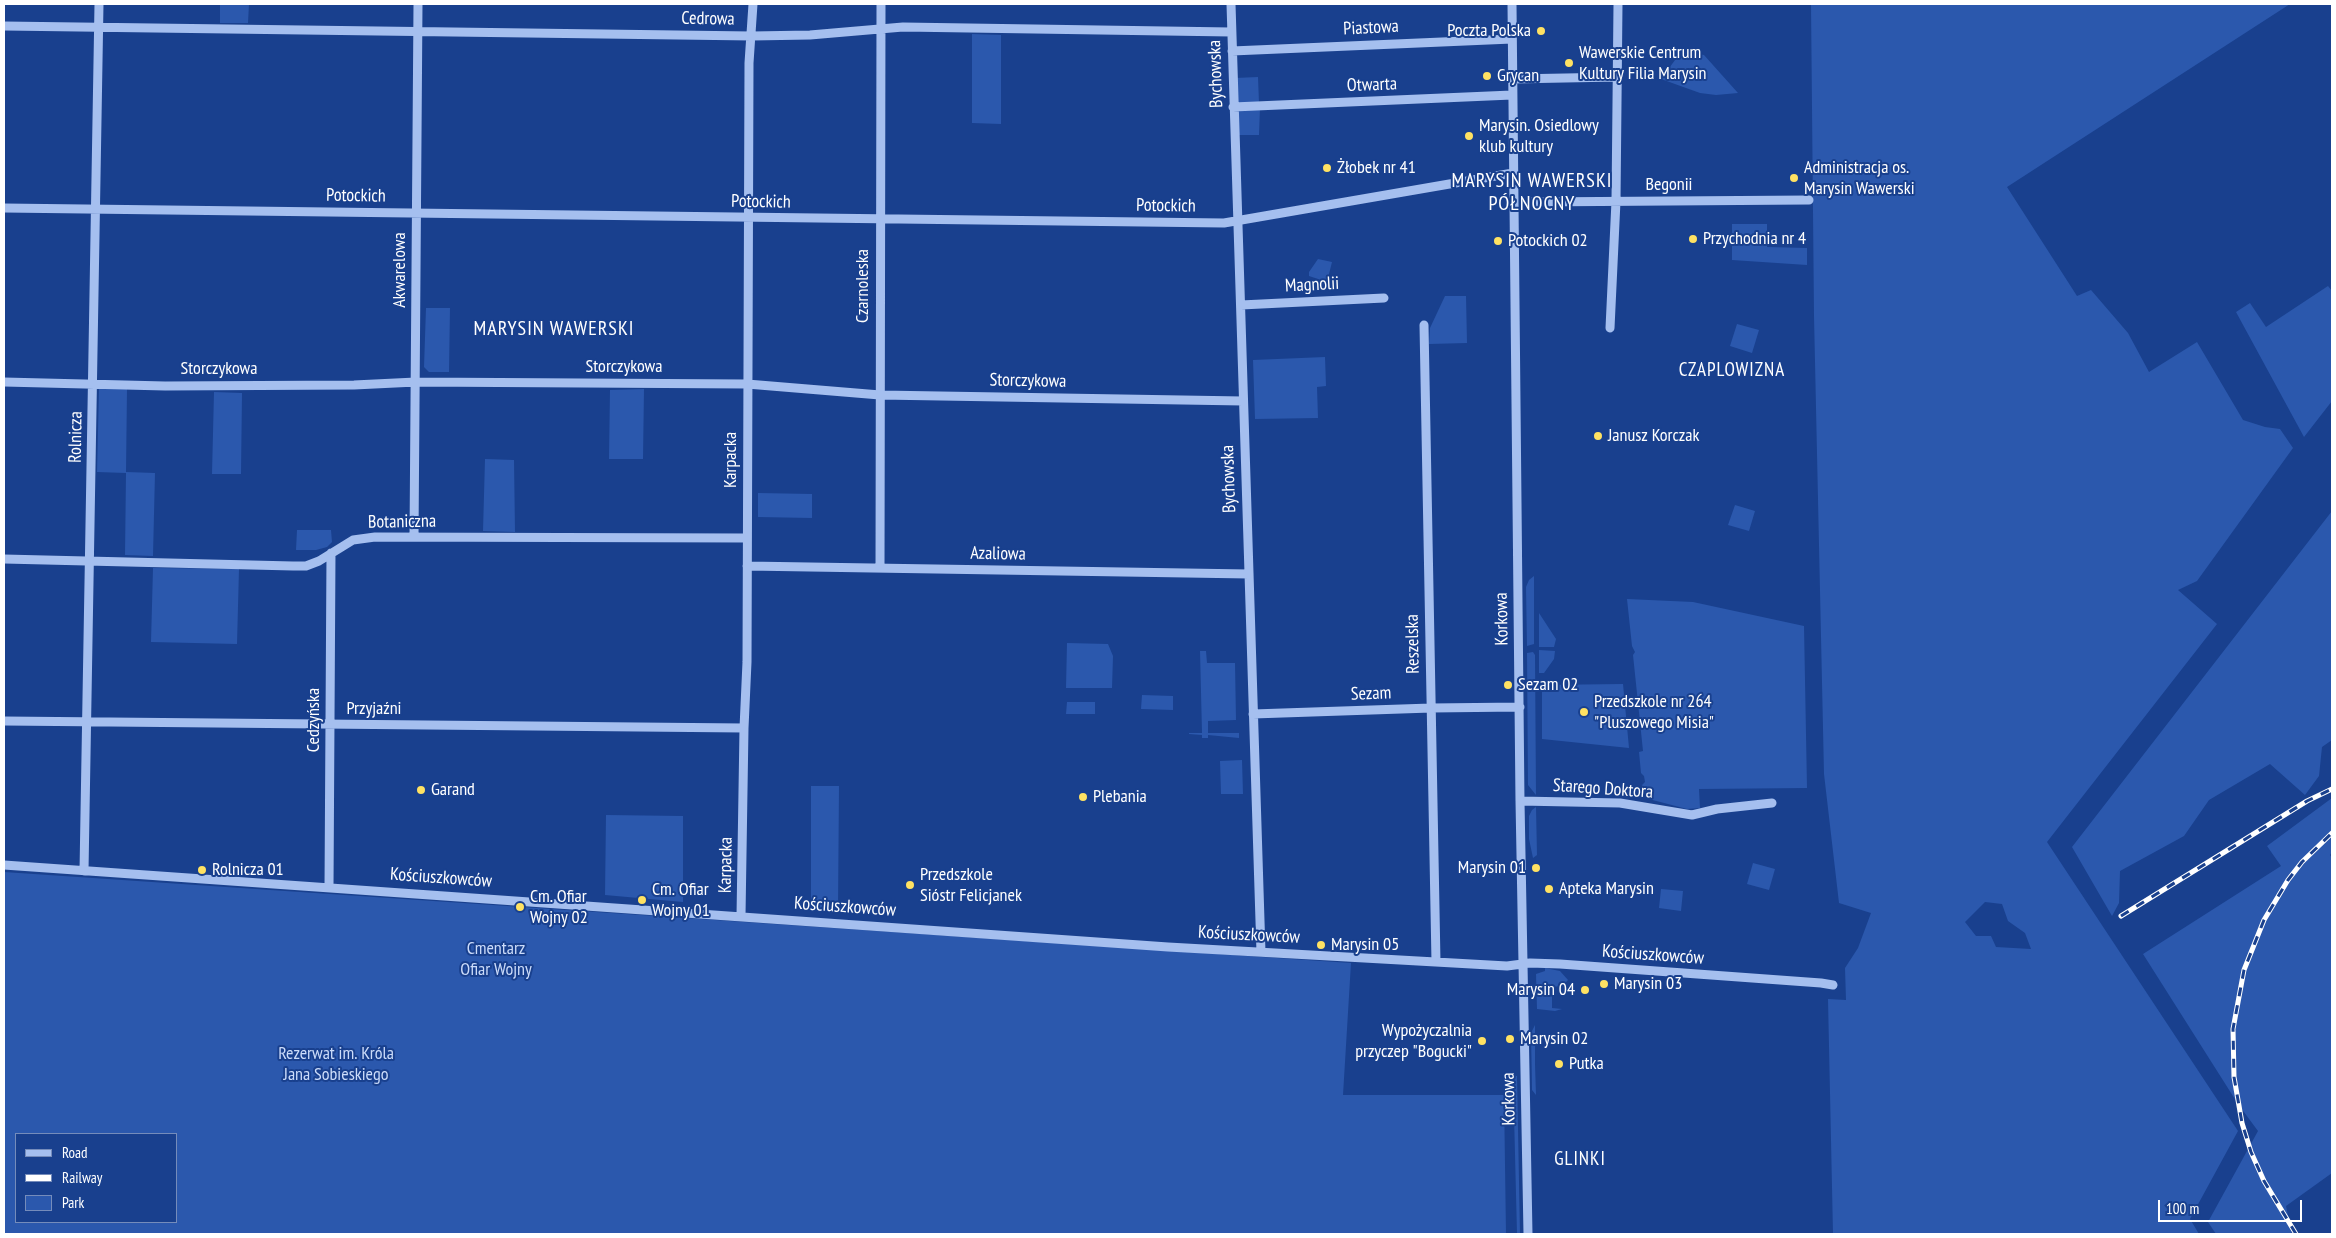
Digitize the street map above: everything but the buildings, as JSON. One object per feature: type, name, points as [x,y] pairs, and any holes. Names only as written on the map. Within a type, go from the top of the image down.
[{"type":"street","name":"Rolnicza","points":[[84,871],[99,4]]},
{"type":"street","name":"Akwarelowa","points":[[414,537],[418,4]]},
{"type":"street","name":"Karpacka","points":[[741,916],[747,662],[749,63],[753,4]]},
{"type":"street","name":"Czarnoleska","points":[[880,568],[879,219],[881,4]]},
{"type":"street","name":"Bychowska","points":[[1231,4],[1261,952]]},
{"type":"street","name":"Korkowa","points":[[1512,4],[1522,965],[1528,1234]]},
{"type":"street","points":[[1610,328],[1616,201],[1618,4]]},
{"type":"street","name":"Cedrowa","points":[[4,26],[752,36],[810,35],[881,28],[1231,32]]},
{"type":"street","name":"Piastowa","points":[[1232,51],[1512,39]]},
{"type":"street","points":[[1512,78],[1618,77]]},
{"type":"street","name":"Otwarta","points":[[1233,107],[1512,95]]},
{"type":"street","name":"Potockich","points":[[4,208],[747,218],[1238,222],[1513,172]]},
{"type":"street","name":"Begonii","points":[[1530,202],[1809,200]]},
{"type":"street","name":"Magnolii","points":[[1241,305],[1384,298]]},
{"type":"street","name":"Reszelska","points":[[1424,325],[1436,962]]},
{"type":"street","name":"Storczykowa","points":[[4,382],[288,386],[416,382],[747,384],[880,395],[1243,401]]},
{"type":"street","name":"Botaniczna","points":[[4,559],[306,566],[353,540],[375,537],[747,538]]},
{"type":"street","name":"Cedzyńska","points":[[329,887],[331,553]]},
{"type":"street","name":"Azaliowa","points":[[747,566],[1249,574]]},
{"type":"street","name":"Sezam","points":[[1253,714],[1520,707]]},
{"type":"street","name":"Przyjaźni","points":[[4,722],[744,728]]},
{"type":"street","name":"Starego Doktora","points":[[1520,801],[1620,803],[1692,815],[1717,809],[1772,803]]},
{"type":"street","name":"Kościuszkowców","points":[[4,866],[1261,952],[1436,962],[1522,965],[1530,963],[1560,964],[1821,983],[1833,986]]},
{"type":"green space","points":[[220,4],[249,4],[248,23],[220,23]]},
{"type":"green space","points":[[1811,4],[2290,4],[2007,187],[2077,296],[2091,290],[2128,333],[2149,372],[2197,342],[2243,420],[2265,427],[2280,429],[2293,448],[2197,581],[2178,590],[2217,624],[2047,842],[2238,1131],[2190,1219],[2199,1234],[1833,1234],[1828,999],[1846,1000],[1845,968],[1858,948],[1871,913],[1839,903],[1824,774],[1814,316]],"holes":[[[1985,902],[2002,904],[2008,921],[2025,933],[2031,949],[1996,947],[1991,936],[1976,936],[1965,922]]]},
{"type":"green space","points":[[972,34],[1001,35],[1001,124],[972,123]]},
{"type":"green space","points":[[1704,55],[1738,93],[1716,95],[1700,93],[1661,79],[1678,56]]},
{"type":"green space","points":[[1258,77],[1259,103],[1239,104],[1236,102],[1235,78]]},
{"type":"green space","points":[[1260,108],[1259,135],[1237,135],[1236,115],[1241,109]]},
{"type":"green space","points":[[1732,224],[1767,224],[1767,247],[1807,248],[1807,265],[1732,260]]},
{"type":"green space","points":[[1318,259],[1332,262],[1327,282],[1309,276],[1309,272]]},
{"type":"green space","points":[[2328,286],[2332,291],[2332,401],[2304,437],[2236,312],[2250,303],[2266,327]]},
{"type":"green space","points":[[1445,296],[1466,296],[1467,343],[1429,344],[1430,328]]},
{"type":"green space","points":[[426,308],[450,308],[449,372],[429,372],[424,367]]},
{"type":"green space","points":[[1737,324],[1759,330],[1752,353],[1730,346]]},
{"type":"green space","points":[[1325,357],[1326,386],[1317,387],[1318,418],[1255,419],[1253,360]]},
{"type":"green space","points":[[99,389],[127,389],[126,472],[155,473],[153,556],[125,555],[126,473],[97,472]]},
{"type":"green space","points":[[644,389],[643,459],[609,459],[610,390]]},
{"type":"green space","points":[[214,392],[242,393],[241,474],[212,474]]},
{"type":"green space","points":[[485,459],[514,460],[515,532],[483,531]]},
{"type":"green space","points":[[758,493],[812,494],[812,518],[758,517]]},
{"type":"green space","points":[[1735,505],[1755,511],[1749,531],[1728,525]]},
{"type":"green space","points":[[2332,511],[2332,740],[2322,747],[2319,776],[2305,795],[2270,764],[2209,800],[2184,836],[2120,871],[2119,903],[2112,916],[2072,847]]},
{"type":"green space","points":[[297,530],[331,530],[332,542],[327,547],[316,550],[296,550]]},
{"type":"green space","points":[[153,568],[239,569],[237,644],[151,642]]},
{"type":"green space","points":[[1534,576],[1534,644],[1527,646],[1526,587],[1529,580]]},
{"type":"green space","points":[[1627,599],[1693,602],[1804,626],[1807,788],[1699,789],[1700,808],[1687,809],[1645,798],[1642,785],[1645,782],[1644,776],[1641,773],[1639,752],[1643,751],[1633,655],[1635,652],[1632,646]]},
{"type":"green space","points":[[1539,613],[1556,639],[1554,647],[1539,647]]},
{"type":"green space","points":[[1067,643],[1108,644],[1113,656],[1112,688],[1066,688]]},
{"type":"green space","points":[[1539,650],[1555,651],[1554,659],[1544,673],[1539,673]]},
{"type":"green space","points":[[1200,651],[1206,651],[1207,663],[1235,663],[1236,720],[1208,721],[1208,733],[1239,733],[1239,738],[1208,735],[1208,738],[1202,738],[1202,735],[1189,734],[1202,733]]},
{"type":"green space","points":[[1533,652],[1535,655],[1536,795],[1528,785],[1527,653]]},
{"type":"green space","points":[[1623,684],[1629,748],[1542,739],[1542,685]]},
{"type":"green space","points":[[1142,695],[1173,696],[1173,710],[1141,709]]},
{"type":"green space","points":[[1067,702],[1095,702],[1095,714],[1066,714]]},
{"type":"green space","points":[[1242,760],[1243,794],[1221,794],[1220,761]]},
{"type":"green space","points":[[811,786],[839,786],[838,909],[823,908],[822,912],[811,910]]},
{"type":"green space","points":[[2332,798],[2332,852],[2330,855],[2332,858],[2332,1173],[2286,1206],[2292,1234],[2216,1234],[2208,1222],[2258,1131],[2238,1104],[2143,954],[2281,866],[2267,846]]},
{"type":"green space","points":[[1536,807],[1537,855],[1533,858],[1529,839],[1529,816]]},
{"type":"green space","points":[[606,815],[683,816],[683,902],[605,895]]},
{"type":"green space","points":[[1753,863],[1775,869],[1769,890],[1747,884]]},
{"type":"green space","name":"Rezerwat im. Króla Jana Sobieskiego","points":[[4,872],[1351,963],[1343,1095],[1504,1095],[1506,1234],[4,1234]]},
{"type":"green space","points":[[1661,889],[1683,891],[1681,911],[1659,908]]},
{"type":"green space","points":[[1545,968],[1560,971],[1568,980],[1562,986],[1552,987],[1552,1008],[1562,1009],[1555,1011],[1537,1009],[1536,974],[1545,971]]},
{"type":"green space","points":[[1535,1025],[1536,1095],[1532,1090],[1531,1033]]},
{"type":"green space","points":[[1513,1075],[1517,1076],[1520,1234],[1517,1234]]},
{"type":"railway","points":[[2121,916],[2307,801],[2332,789]]},
{"type":"railway","points":[[2296,1234],[2264,1181],[2251,1152],[2242,1123],[2234,1077],[2233,1029],[2244,970],[2264,920],[2288,880],[2302,862],[2332,833]]},
{"type":"place","name":"Poczta Polska","points":[[1541,31]]},
{"type":"place","name":"Wawerskie Centrum Kultury Filia Marysin","points":[[1569,63]]},
{"type":"place","name":"Grycan","points":[[1487,76]]},
{"type":"place","name":"Marysin. Osiedlowy klub kultury","points":[[1469,136]]},
{"type":"place","name":"Żłobek nr 41","points":[[1327,168]]},
{"type":"place","name":"Administracja os. Marysin Wawerski","points":[[1794,178]]},
{"type":"place","name":"Przychodnia nr 4","points":[[1693,239]]},
{"type":"place","name":"Potockich 02","points":[[1498,241]]},
{"type":"place","name":"Janusz Korczak","points":[[1598,436]]},
{"type":"place","name":"Sezam 02","points":[[1508,685]]},
{"type":"place","name":"Przedszkole nr 264 \"Pluszowego Misia\"","points":[[1584,712]]},
{"type":"place","name":"Garand","points":[[421,790]]},
{"type":"place","name":"Plebania","points":[[1083,797]]},
{"type":"place","name":"Marysin 01","points":[[1536,868]]},
{"type":"place","name":"Rolnicza 01","points":[[202,870]]},
{"type":"place","name":"Przedszkole Sióstr Felicjanek","points":[[910,885]]},
{"type":"place","name":"Apteka Marysin","points":[[1549,889]]},
{"type":"place","name":"Cm. Ofiar Wojny 01","points":[[642,900]]},
{"type":"place","name":"Cm. Ofiar Wojny 02","points":[[520,907]]},
{"type":"place","name":"Marysin 05","points":[[1321,945]]},
{"type":"place","name":"Marysin 03","points":[[1604,984]]},
{"type":"place","name":"Marysin 04","points":[[1585,990]]},
{"type":"place","name":"Marysin 02","points":[[1510,1039]]},
{"type":"place","name":"Wypożyczalnia przyczep \"Bogucki\"","points":[[1482,1041]]},
{"type":"place","name":"Putka","points":[[1559,1064]]},
{"type":"district","name":"MARYSIN WAWERSKI PÓŁNOCNY","points":[[1532,192]]},
{"type":"district","name":"MARYSIN WAWERSKI","points":[[554,329]]},
{"type":"district","name":"CZAPLOWIZNA","points":[[1732,371]]},
{"type":"district","name":"GLINKI","points":[[1580,1160]]},
{"type":"park label","name":"Cmentarz Ofiar Wojny","points":[[496,960]]}]
